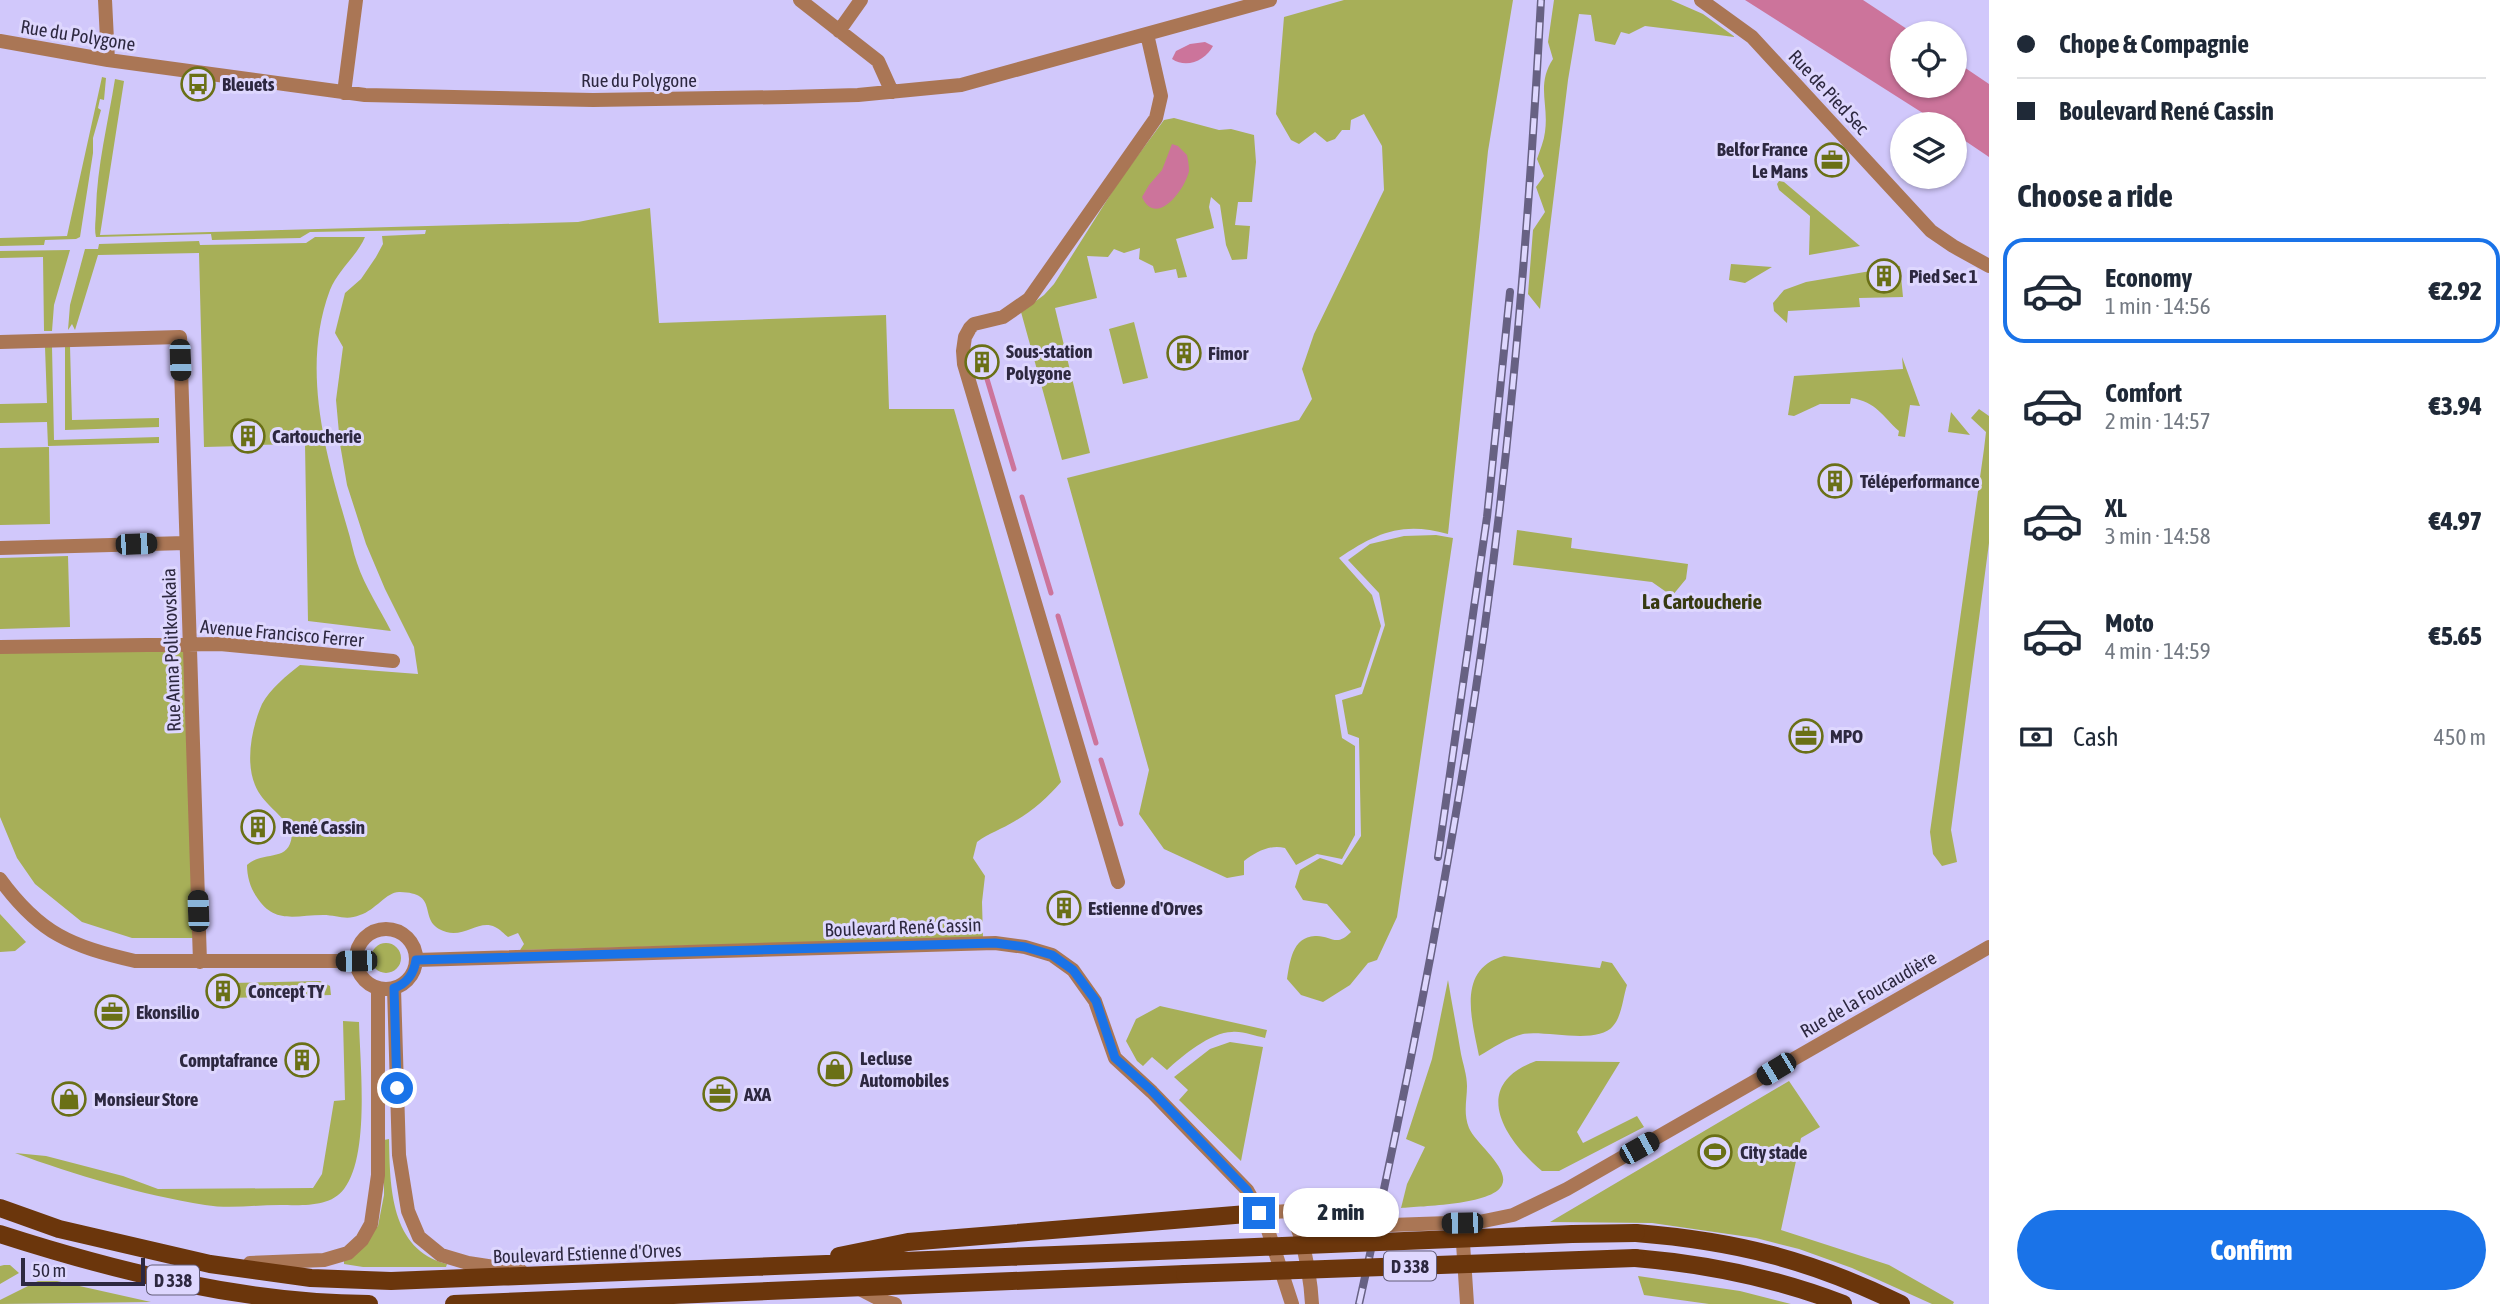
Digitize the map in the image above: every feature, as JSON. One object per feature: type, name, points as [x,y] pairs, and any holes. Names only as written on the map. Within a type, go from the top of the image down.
[{"type":"main road","name":"Boulevard Estienne d'Orves","points":[[0,1208],[59,1228],[210,1264],[311,1278],[391,1281],[1636,1233],[1714,1242],[1779,1255],[1854,1282],[1900,1304]]},
{"type":"main road","points":[[824,1264],[843,1253],[908,1242],[1259,1213]]},
{"type":"main road","name":"D 338","points":[[0,1234],[85,1260],[184,1282],[262,1295],[369,1304]]},
{"type":"main road","name":"D 338","points":[[454,1304],[1635,1258],[1718,1268],[1769,1279],[1843,1304]]},
{"type":"street","points":[[105,0],[108,60]]},
{"type":"street","points":[[344,93],[356,0]]},
{"type":"street","points":[[800,0],[878,61],[891,92]]},
{"type":"street","points":[[839,31],[861,0]]},
{"type":"street","name":"Rue du Polygone","points":[[0,41],[108,60],[344,93],[593,100],[789,97],[891,92],[961,85],[1270,0]]},
{"type":"street","name":"Rue de Pied Sec","points":[[1701,0],[1752,37],[1931,231],[1989,266]]},
{"type":"street","points":[[1118,882],[964,364],[963,351],[967,333],[974,324],[1003,317],[1029,299],[1098,197],[1156,118],[1161,96],[1147,34]]},
{"type":"street","name":"Rue Anna Politkovskaia","points":[[0,342],[180,337],[200,962]]},
{"type":"street","points":[[0,548],[186,543]]},
{"type":"street","name":"Avenue Francisco Ferrer","points":[[0,647],[220,644],[393,661]]},
{"type":"street","points":[[0,879],[33,918],[64,940],[100,953],[135,961],[356,961]]},
{"type":"street","points":[[386,928],[405,935],[412,943],[416,960],[413,973],[406,982],[394,988],[378,988],[361,976],[356,953],[359,943],[366,935],[386,928]]},
{"type":"street","name":"Boulevard René Cassin","points":[[416,960],[995,943],[1025,947],[1052,955],[1073,970],[1096,1001],[1115,1058],[1151,1090],[1247,1190],[1259,1213]]},
{"type":"street","name":"Rue de la Foucaudière","points":[[1259,1213],[1332,1208],[1390,1225],[1462,1223],[1495,1219],[1530,1209],[1989,947]]},
{"type":"street","points":[[210,1264],[324,1261],[348,1253],[362,1240],[371,1224],[378,1175],[378,988]]},
{"type":"street","points":[[394,988],[399,1155],[408,1211],[419,1237],[441,1255],[468,1263],[554,1275]]},
{"type":"street","points":[[1287,1212],[1295,1220],[1310,1282],[1312,1304]]},
{"type":"street","points":[[1305,1259],[1309,1240],[1321,1221],[1344,1212]]},
{"type":"street","points":[[1259,1213],[1266,1224],[1295,1304],[1307,1296],[1310,1282]]},
{"type":"street","points":[[1462,1223],[1467,1304]]},
{"type":"street","name":"D 338","points":[[858,1288],[895,1304]]},
{"type":"green space","points":[[1344,0],[1513,0],[1488,151],[1448,534],[1432,530],[1403,529],[1378,536],[1339,558],[1372,595],[1381,626],[1361,687],[1335,695],[1342,738],[1355,746],[1355,835],[1342,859],[1317,854],[1296,865],[1285,848],[1274,847],[1258,852],[1244,861],[1244,875],[1227,878],[1164,849],[1139,814],[1149,770],[1067,478],[1299,420],[1312,399],[1302,369],[1314,334],[1384,190],[1382,146],[1364,114],[1351,120],[1350,130],[1342,130],[1335,139],[1327,142],[1315,132],[1299,144],[1291,140],[1276,114],[1284,17]]},
{"type":"green space","points":[[1554,0],[1671,0],[1703,14],[1735,37],[1645,26],[1629,34],[1621,32],[1615,45],[1595,41],[1591,15],[1579,14],[1568,80],[1540,309],[1528,294],[1533,230],[1545,212],[1536,187],[1544,176],[1537,159],[1546,122],[1545,77],[1553,59],[1548,42]]},
{"type":"green space","points":[[102,77],[106,78],[104,100],[100,99],[98,108],[101,110],[93,138],[80,237],[45,240],[44,245],[0,246],[0,238],[67,236]]},
{"type":"green space","points":[[115,79],[124,81],[100,235],[578,222],[650,208],[659,323],[886,315],[889,409],[954,409],[1061,782],[1028,813],[977,842],[973,858],[985,876],[982,902],[983,938],[520,950],[524,944],[518,933],[508,937],[489,925],[455,933],[439,929],[433,924],[424,901],[412,893],[395,892],[366,913],[350,918],[278,915],[263,905],[251,885],[247,865],[254,860],[282,852],[291,842],[292,831],[262,797],[252,776],[250,755],[253,733],[265,698],[300,665],[418,674],[414,647],[366,544],[347,485],[336,400],[343,347],[335,333],[345,293],[361,279],[376,257],[383,244],[382,236],[425,234],[426,230],[310,232],[300,238],[212,240],[211,234],[96,237],[98,177]]},
{"type":"green space","points":[[1174,118],[1219,130],[1231,129],[1254,135],[1256,162],[1252,202],[1238,202],[1235,225],[1250,226],[1247,259],[1232,260],[1226,245],[1220,205],[1211,197],[1209,207],[1214,228],[1176,239],[1187,277],[1178,278],[1176,269],[1155,273],[1153,266],[1139,259],[1140,248],[1124,253],[1114,249],[1108,257],[1087,256],[1097,298],[1055,308],[1090,453],[1062,460],[1021,312],[1054,284],[1119,181],[1164,120]]},
{"type":"green space","points":[[1779,181],[1784,182],[1860,246],[1809,255],[1810,216],[1779,190]]},
{"type":"green space","points":[[315,237],[365,237],[330,290],[317,349],[317,379],[324,439],[356,559],[364,581],[391,631],[308,621],[305,444],[254,445],[254,433],[242,433],[242,446],[204,447],[199,253],[98,255],[75,330],[72,324],[68,330],[70,305],[85,249],[98,249],[99,244],[199,241],[200,245],[306,243]]},
{"type":"green space","points":[[70,250],[54,305],[52,331],[44,331],[43,257],[0,258],[0,251]]},
{"type":"green space","points":[[1731,264],[1772,267],[1745,283],[1729,280]]},
{"type":"green space","points":[[1900,266],[1903,297],[1859,298],[1860,307],[1788,311],[1787,323],[1774,311],[1773,303],[1784,290],[1806,282]]},
{"type":"green space","points":[[1134,322],[1148,378],[1123,384],[1109,329]]},
{"type":"green space","points":[[70,346],[72,420],[159,418],[159,427],[65,430],[65,347]]},
{"type":"green space","points":[[45,347],[52,347],[54,440],[159,437],[159,443],[48,446],[47,422],[0,423],[0,404],[47,403]]},
{"type":"green space","points":[[1902,357],[1920,406],[1910,405],[1905,437],[1898,436],[1899,431],[1873,406],[1851,398],[1850,404],[1820,404],[1794,416],[1788,415],[1794,376],[1903,369]]},
{"type":"green space","points":[[1979,409],[1989,416],[1989,543],[1951,830],[1957,862],[1942,866],[1933,854],[1930,832],[1986,432],[1971,418]]},
{"type":"green space","points":[[1951,412],[1970,435],[1948,432]]},
{"type":"green space","points":[[49,447],[50,524],[0,525],[0,448]]},
{"type":"green space","points":[[1517,530],[1572,538],[1571,548],[1688,564],[1686,579],[1672,596],[1652,582],[1513,565]]},
{"type":"green space","points":[[1436,535],[1453,538],[1397,917],[1377,960],[1368,963],[1350,985],[1323,1002],[1301,995],[1287,979],[1294,951],[1307,937],[1321,936],[1337,940],[1351,932],[1327,904],[1303,900],[1295,887],[1300,870],[1320,858],[1342,865],[1361,836],[1359,738],[1348,734],[1342,700],[1362,694],[1385,625],[1379,593],[1348,560],[1370,544],[1404,536]]},
{"type":"green space","points":[[68,556],[70,627],[0,629],[0,558]]},
{"type":"green space","points":[[190,644],[199,938],[132,938],[82,922],[35,884],[17,858],[0,817],[0,647]]},
{"type":"green space","points":[[0,914],[26,942],[15,951],[0,952]]},
{"type":"green space","points":[[386,943],[397,947],[401,958],[397,969],[386,973],[375,969],[371,958],[375,947]]},
{"type":"green space","points":[[1504,956],[1600,968],[1602,961],[1612,963],[1627,985],[1616,1022],[1606,1032],[1596,1035],[1523,1034],[1479,1056],[1471,1012],[1473,984],[1479,972],[1489,963]]},
{"type":"green space","points":[[216,979],[231,983],[320,981],[330,986],[331,995],[230,998],[230,986],[216,986]]},
{"type":"green space","points":[[1448,980],[1466,1078],[1467,1122],[1501,1171],[1502,1185],[1496,1192],[1471,1201],[1401,1208],[1407,1184],[1425,1147],[1406,1139],[1432,1059]]},
{"type":"green space","points":[[1160,1006],[1267,1030],[1265,1038],[1240,1032],[1224,1033],[1197,1046],[1167,1070],[1152,1057],[1143,1066],[1137,1061],[1126,1041],[1136,1019]]},
{"type":"green space","points":[[343,1021],[359,1022],[362,1108],[352,1174],[344,1189],[331,1200],[305,1205],[205,1205],[109,1184],[15,1153],[46,1156],[123,1176],[158,1189],[313,1188],[322,1174],[334,1101],[345,1100]]},
{"type":"green space","points":[[1230,1042],[1263,1047],[1241,1161],[1179,1100],[1188,1090],[1174,1077],[1210,1049]]},
{"type":"green space","points":[[1536,1061],[1620,1062],[1577,1132],[1583,1143],[1637,1116],[1644,1127],[1559,1171],[1542,1171],[1515,1143],[1506,1128],[1500,1113],[1499,1098],[1504,1084],[1516,1071]]},
{"type":"green space","points":[[1789,1081],[1820,1127],[1801,1138],[1781,1230],[1889,1265],[1954,1302],[1953,1304],[1932,1304],[1852,1268],[1799,1249],[1756,1238],[1652,1223],[1550,1222]]},
{"type":"green space","points":[[389,1139],[393,1196],[404,1231],[414,1245],[428,1257],[447,1264],[446,1267],[363,1267],[344,1264],[378,1226],[384,1195],[384,1140]]},
{"type":"green space","points":[[10,1265],[19,1273],[0,1284],[0,1266]]},
{"type":"green space","points":[[1638,1276],[1740,1291],[1791,1304],[1709,1304],[1644,1295]]},
{"type":"green space","points":[[38,1281],[57,1281],[151,1302],[0,1304],[0,1300]]},
{"type":"shaded area","points":[[1745,0],[1863,0],[1895,21],[1890,21],[1890,92]]},
{"type":"shaded area","points":[[1205,42],[1213,46],[1196,62],[1184,63],[1172,59],[1176,51],[1190,44]]},
{"type":"shaded area","points":[[1967,69],[1989,84],[1989,157],[1967,142],[1967,112],[1921,112],[1899,98],[1967,98]]},
{"type":"shaded area","points":[[1172,144],[1187,155],[1189,171],[1176,196],[1169,203],[1155,209],[1148,206],[1142,197],[1162,170]]},
{"type":"waterway","points":[[984,369],[1014,469]]},
{"type":"waterway","points":[[1022,497],[1051,593]]},
{"type":"waterway","points":[[1058,616],[1096,743]]},
{"type":"waterway","points":[[1101,760],[1121,824]]},
{"type":"railway","points":[[1359,1304],[1427,975],[1451,843],[1491,584],[1521,292],[1541,0]]},
{"type":"railway","points":[[1438,857],[1487,517],[1510,292]]},
{"type":"place","name":"Bleuets","points":[[198,84]]},
{"type":"place","name":"Belfor France Le Mans","points":[[1832,160]]},
{"type":"place","name":"Pied Sec 1","points":[[1884,276]]},
{"type":"place","name":"Fimor","points":[[1184,353]]},
{"type":"place","name":"Sous-station Polygone","points":[[982,362]]},
{"type":"place","name":"Cartoucherie","points":[[248,436]]},
{"type":"place","name":"Téléperformance","points":[[1835,481]]},
{"type":"place","name":"MPO","points":[[1806,736]]},
{"type":"place","name":"René Cassin","points":[[258,827]]},
{"type":"place","name":"Estienne d'Orves","points":[[1064,908]]},
{"type":"place","name":"Concept TY","points":[[223,991]]},
{"type":"place","name":"Ekonsilio","points":[[112,1012]]},
{"type":"place","name":"Comptafrance","points":[[302,1060]]},
{"type":"place","name":"Lecluse Automobiles","points":[[835,1069]]},
{"type":"place","name":"AXA","points":[[720,1094]]},
{"type":"place","name":"Monsieur Store","points":[[69,1099]]},
{"type":"place","name":"City stade","points":[[1715,1152]]},
{"type":"district","name":"La Cartoucherie","points":[[1702,601]]},
{"type":"route","points":[[397,1088],[394,988],[406,982],[413,973],[416,960],[995,943],[1025,947],[1052,955],[1073,970],[1096,1001],[1115,1058],[1151,1090],[1247,1190],[1259,1213]]}]
